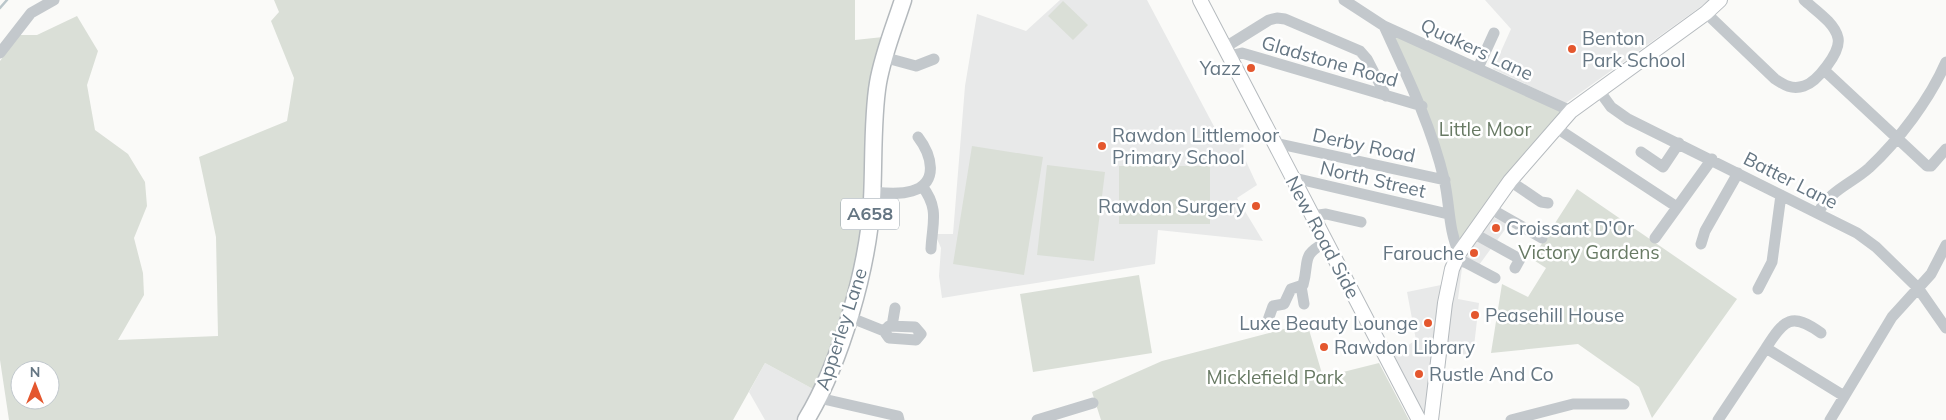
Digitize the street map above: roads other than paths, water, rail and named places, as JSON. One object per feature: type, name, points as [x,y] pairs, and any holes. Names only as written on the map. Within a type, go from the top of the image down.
[{"type":"highway","name":"Apperley Lane","points":[[806,420],[819,398],[849,318],[864,260],[872,192],[877,85],[883,56],[903,0]]},
{"type":"main road","name":"New Road Side","points":[[1200,0],[1276,143],[1290,177],[1419,420]]},
{"type":"main road","points":[[1430,420],[1445,303],[1458,256],[1473,234],[1510,182],[1555,127],[1571,111],[1598,89],[1706,13],[1720,0]]},
{"type":"street","points":[[0,53],[30,14],[54,0]]},
{"type":"street","name":"Quakers Lane","points":[[1344,0],[1384,26],[1571,111]]},
{"type":"street","points":[[1706,13],[1784,85],[1794,88],[1805,86],[1824,70],[1836,48],[1838,38],[1832,26],[1804,0]]},
{"type":"street","points":[[1227,52],[1277,18],[1285,19],[1360,51],[1373,68],[1386,96]]},
{"type":"street","points":[[1384,26],[1422,106],[1445,180],[1452,239],[1458,256],[1494,278]]},
{"type":"street","points":[[1478,68],[1494,32]]},
{"type":"street","name":"Gladstone Road","points":[[1227,52],[1242,53],[1422,106]]},
{"type":"street","points":[[883,56],[916,66],[934,60]]},
{"type":"street","points":[[1818,213],[1825,201],[1869,168],[1896,138],[1936,86],[1946,62]]},
{"type":"street","points":[[1824,70],[1927,166],[1931,166],[1939,159],[1946,149]]},
{"type":"street","name":"Batter Lane","points":[[1598,89],[1617,111],[1818,213],[1876,246],[1918,288],[1946,328]]},
{"type":"street","points":[[1555,127],[1677,208]]},
{"type":"street","points":[[872,192],[897,194],[912,191],[922,186],[929,178],[930,160],[928,151],[918,137]]},
{"type":"street","name":"Derby Road","points":[[1276,143],[1445,180]]},
{"type":"street","points":[[1641,152],[1663,167],[1679,143]]},
{"type":"street","points":[[1655,238],[1712,159]]},
{"type":"street","points":[[1701,244],[1705,231],[1738,173]]},
{"type":"street","name":"North Street","points":[[1290,177],[1448,214]]},
{"type":"street","points":[[1510,182],[1541,202],[1548,203]]},
{"type":"street","points":[[922,186],[930,198],[936,218],[931,250]]},
{"type":"street","points":[[1758,290],[1772,262],[1781,195]]},
{"type":"street","points":[[1491,208],[1542,238]]},
{"type":"street","points":[[1312,216],[1326,214],[1361,222]]},
{"type":"street","points":[[1473,234],[1520,259],[1515,268]]},
{"type":"street","points":[[1304,304],[1301,286],[1306,272],[1307,257],[1312,250],[1326,242]]},
{"type":"street","points":[[1830,420],[1892,317],[1931,274],[1946,245]]},
{"type":"street","points":[[1268,320],[1273,306],[1284,304],[1291,289],[1301,286]]},
{"type":"street","points":[[849,318],[888,328],[895,308]]},
{"type":"street","points":[[1718,420],[1777,329],[1785,322],[1795,319],[1806,323],[1821,333]]},
{"type":"street","points":[[1766,348],[1844,396]]},
{"type":"street","points":[[819,398],[898,416],[899,420]]},
{"type":"street","points":[[1037,420],[1093,403]]},
{"type":"street","points":[[1511,420],[1573,404],[1624,404]]},
{"type":"waterway","points":[[0,8],[7,0]]},
{"type":"place","name":"Benton Park School","points":[[1572,49]]},
{"type":"place","name":"Yazz","points":[[1251,68]]},
{"type":"place","name":"Rawdon Littlemoor Primary School","points":[[1102,146]]},
{"type":"place","name":"Rawdon Surgery","points":[[1256,206]]},
{"type":"place","name":"Croissant D'Or","points":[[1496,228]]},
{"type":"place","name":"Farouche","points":[[1474,253]]},
{"type":"place","name":"Peasehill House","points":[[1475,315]]},
{"type":"place","name":"Luxe Beauty Lounge","points":[[1428,323]]},
{"type":"place","name":"Rawdon Library","points":[[1324,347]]},
{"type":"place","name":"Rustle And Co","points":[[1419,374]]},
{"type":"park label","name":"Little Moor","points":[[1485,129]]},
{"type":"park label","name":"Victory Gardens","points":[[1589,252]]},
{"type":"park label","name":"Micklefield Park","points":[[1275,377]]}]
